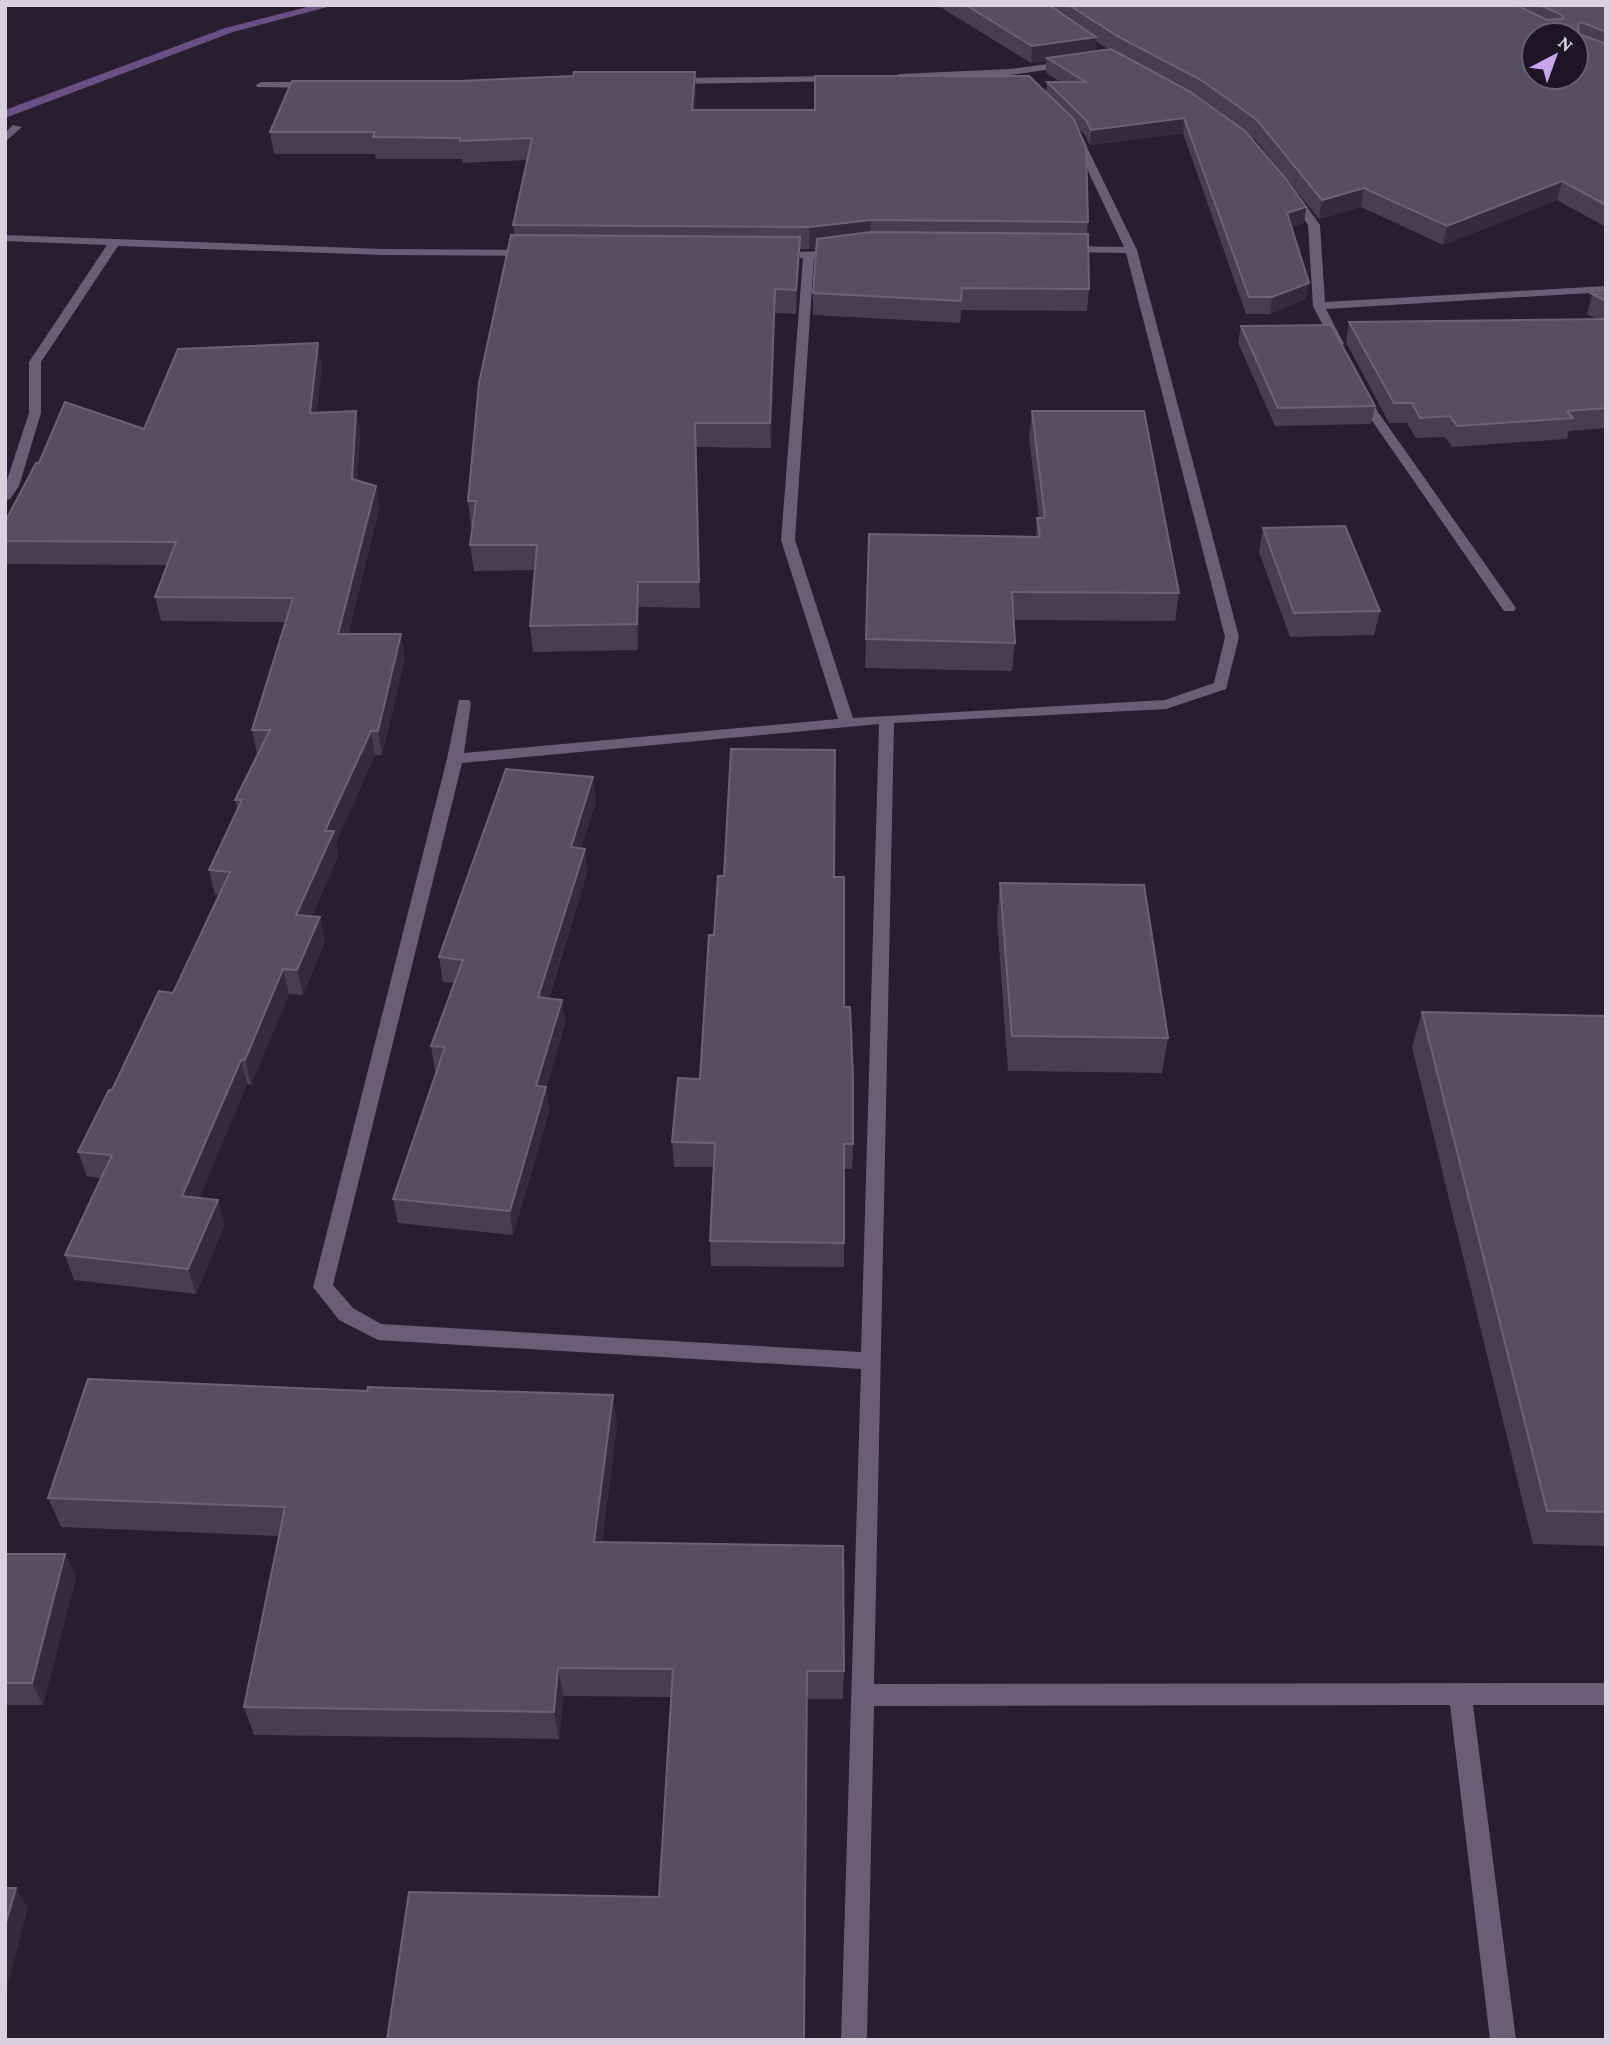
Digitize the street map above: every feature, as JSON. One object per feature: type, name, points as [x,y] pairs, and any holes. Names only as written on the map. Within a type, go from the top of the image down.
[{"type":"street","points":[[889,77],[1015,77],[1086,61]]},
{"type":"street","points":[[657,81],[848,79]]},
{"type":"street","points":[[261,85],[329,85]]},
{"type":"street","points":[[5,139],[17,127]]},
{"type":"street","points":[[456,759],[847,722],[1166,704],[1220,685],[1232,637],[1131,250],[1078,136],[1068,127]]},
{"type":"street","points":[[1282,181],[1314,225],[1319,306],[1342,353]]},
{"type":"street","points":[[5,238],[383,252],[548,253]]},
{"type":"street","points":[[5,496],[12,486],[35,413],[35,362],[115,241]]},
{"type":"street","points":[[1049,249],[1131,250]]},
{"type":"street","points":[[767,255],[831,252]]},
{"type":"street","points":[[808,255],[788,540],[847,722]]},
{"type":"street","points":[[1319,306],[1606,289]]},
{"type":"street","points":[[1360,388],[1372,412],[1509,608]]},
{"type":"street","points":[[464,703],[456,759],[323,1287],[346,1314],[378,1332],[871,1361]]},
{"type":"street","points":[[855,2040],[887,719]]},
{"type":"street","points":[[1460,1693],[1503,2040]]},
{"type":"street","points":[[863,1695],[1606,1694]]},
{"type":"building","points":[[966,5],[1049,5],[1096,37],[1032,46]]},
{"type":"building","points":[[1069,5],[1516,5],[1547,20],[1563,19],[1562,15],[1540,5],[1606,5],[1606,32],[1590,26],[1590,21],[1520,21],[1520,91],[1590,91],[1590,38],[1606,44],[1606,205],[1562,181],[1447,226],[1364,188],[1322,200],[1257,120],[1201,80],[1117,36]]},
{"type":"building","points":[[1111,49],[1189,91],[1245,131],[1286,179],[1306,207],[1287,213],[1309,283],[1272,297],[1249,297],[1184,118],[1091,130],[1086,120],[1047,82],[1086,82],[1047,58]]},
{"type":"building","points":[[574,72],[695,72],[692,110],[815,110],[815,76],[1029,76],[1073,118],[1086,147],[1088,222],[871,220],[809,227],[513,225],[532,138],[460,141],[460,138],[373,137],[375,132],[270,132],[292,81],[459,81],[573,76]]},
{"type":"building","points":[[871,232],[1088,234],[1089,289],[962,288],[961,301],[813,293],[817,239]]},
{"type":"building","points":[[511,235],[800,237],[796,290],[775,289],[770,423],[695,423],[699,582],[638,582],[637,624],[530,626],[537,545],[470,545],[476,501],[468,501],[479,383]]},
{"type":"building","points":[[1606,293],[1606,301],[1592,294]]},
{"type":"building","points":[[1606,319],[1606,408],[1567,411],[1573,418],[1457,426],[1450,416],[1420,418],[1412,403],[1394,403],[1349,322]]},
{"type":"building","points":[[1331,325],[1375,406],[1278,408],[1241,326]]},
{"type":"building","points":[[318,343],[310,413],[356,411],[352,479],[376,486],[338,634],[401,634],[378,731],[371,731],[325,831],[334,831],[296,915],[320,917],[297,970],[283,969],[245,1060],[241,1060],[182,1196],[218,1200],[188,1269],[65,1255],[112,1155],[78,1152],[109,1090],[112,1090],[159,991],[173,993],[230,872],[209,870],[242,800],[235,800],[270,730],[252,730],[293,598],[155,597],[176,542],[5,541],[5,522],[36,463],[39,463],[65,402],[144,429],[178,349]]},
{"type":"building","points":[[1032,411],[1144,411],[1179,593],[1012,592],[1015,643],[866,639],[869,534],[1040,537],[1037,518],[1045,518]]},
{"type":"building","points":[[1345,526],[1380,611],[1294,613],[1263,528]]},
{"type":"building","points":[[731,749],[835,750],[834,877],[844,877],[844,1007],[850,1007],[853,1080],[853,1144],[844,1144],[844,1243],[710,1241],[715,1143],[672,1142],[678,1078],[700,1079],[709,935],[714,935],[718,876],[724,876]]},
{"type":"building","points":[[506,769],[593,777],[571,847],[585,849],[538,997],[562,1000],[536,1086],[546,1087],[510,1211],[393,1199],[445,1047],[431,1046],[463,960],[439,957]]},
{"type":"building","points":[[1000,883],[1144,885],[1168,1038],[1012,1036]]},
{"type":"building","points":[[1422,1012],[1606,1016],[1606,1512],[1547,1511]]},
{"type":"building","points":[[88,1379],[367,1391],[368,1387],[613,1395],[594,1542],[843,1546],[844,1671],[807,1671],[804,2040],[387,2040],[409,1892],[659,1897],[673,1669],[558,1668],[554,1712],[244,1707],[285,1507],[48,1498]]},
{"type":"building","points":[[5,1554],[65,1554],[32,1683],[5,1683]]},
{"type":"building","points":[[5,1888],[16,1888],[5,1926]]},
{"type":"waterway","points":[[5,114],[229,30],[330,5]]}]
